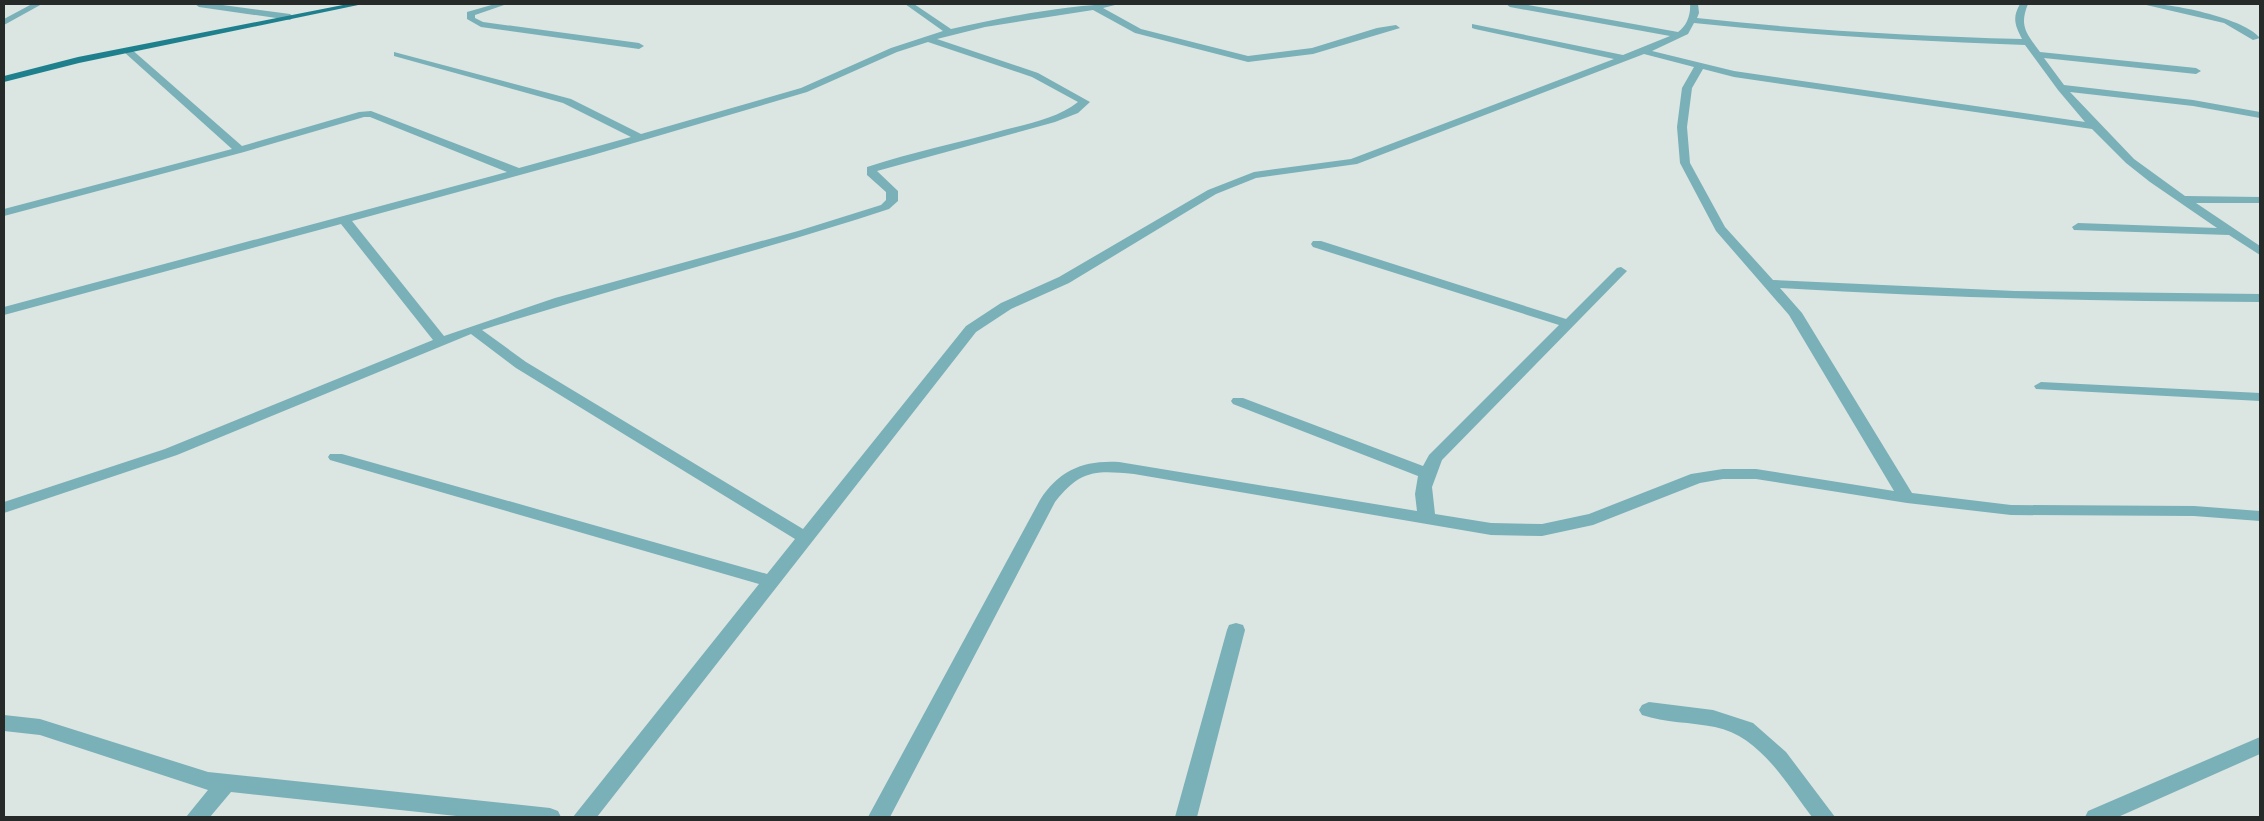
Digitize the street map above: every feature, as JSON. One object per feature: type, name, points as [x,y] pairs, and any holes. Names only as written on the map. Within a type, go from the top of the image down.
[{"type":"main road","points":[[4,79],[127,50],[359,4]]},
{"type":"street","points":[[4,22],[38,4]]},
{"type":"street","points":[[200,4],[290,17]]},
{"type":"street","points":[[503,4],[476,11],[470,14],[471,19],[481,24],[639,46]]},
{"type":"street","points":[[909,4],[950,32]]},
{"type":"street","points":[[4,311],[518,172],[804,90],[894,50],[950,32],[1094,6],[1115,4]]},
{"type":"street","points":[[1510,4],[1680,35]]},
{"type":"street","points":[[584,817],[971,329],[1006,306],[1064,280],[1212,192],[1242,178],[1353,162],[1647,50],[1684,32],[1696,13],[1694,4]]},
{"type":"street","points":[[2024,4],[2018,16],[2019,24],[2028,42],[2061,88],[2095,126],[2130,161],[2182,200],[2234,232],[2260,251]]},
{"type":"street","points":[[2146,4],[2226,21],[2256,38]]},
{"type":"street","points":[[1094,6],[1138,32],[1248,59],[1313,52],[1377,31],[1396,28]]},
{"type":"street","points":[[1693,20],[1782,30],[1894,38],[2028,42]]},
{"type":"street","points":[[1475,26],[1622,58]]},
{"type":"street","points":[[4,508],[171,452],[440,340],[472,329],[560,301],[802,234],[885,207],[892,201],[892,191],[875,177],[871,168],[1030,126],[1075,110],[1084,104],[1084,102],[1035,75],[928,39]]},
{"type":"street","points":[[127,50],[240,150]]},
{"type":"street","points":[[1641,51],[1699,67],[1808,85],[2095,126]]},
{"type":"street","points":[[397,54],[567,101],[640,138]]},
{"type":"street","points":[[2038,55],[2196,71]]},
{"type":"street","points":[[1699,67],[1687,88],[1682,126],[1685,163],[1720,228],[1795,312],[1907,498]]},
{"type":"street","points":[[2061,88],[2193,103],[2260,115]]},
{"type":"street","points":[[4,213],[240,150],[355,115],[371,114],[518,172]]},
{"type":"street","points":[[2182,200],[2260,200]]},
{"type":"street","points":[[344,219],[440,340]]},
{"type":"street","points":[[2078,227],[2234,232]]},
{"type":"street","points":[[1317,244],[1568,324]]},
{"type":"street","points":[[1427,518],[1422,490],[1426,473],[1435,458],[1621,271]]},
{"type":"street","points":[[1770,284],[1898,292],[2137,299],[2260,298]]},
{"type":"street","points":[[472,329],[521,365],[805,538]]},
{"type":"street","points":[[2040,386],[2260,397]]},
{"type":"street","points":[[1238,401],[1426,473]]},
{"type":"street","points":[[336,457],[770,581]]},
{"type":"street","points":[[879,817],[1048,500],[1060,484],[1078,471],[1099,465],[1134,469],[1491,529],[1542,530],[1593,519],[1697,478],[1723,474],[1756,474],[1907,498],[2011,510],[2194,511],[2260,516]]},
{"type":"street","points":[[1186,817],[1236,630]]},
{"type":"street","points":[[1648,710],[1712,719],[1744,728],[1780,759],[1824,817]]},
{"type":"street","points":[[4,723],[40,727],[208,780],[550,817]]},
{"type":"street","points":[[2096,817],[2260,745]]},
{"type":"street","points":[[197,817],[226,783]]}]
